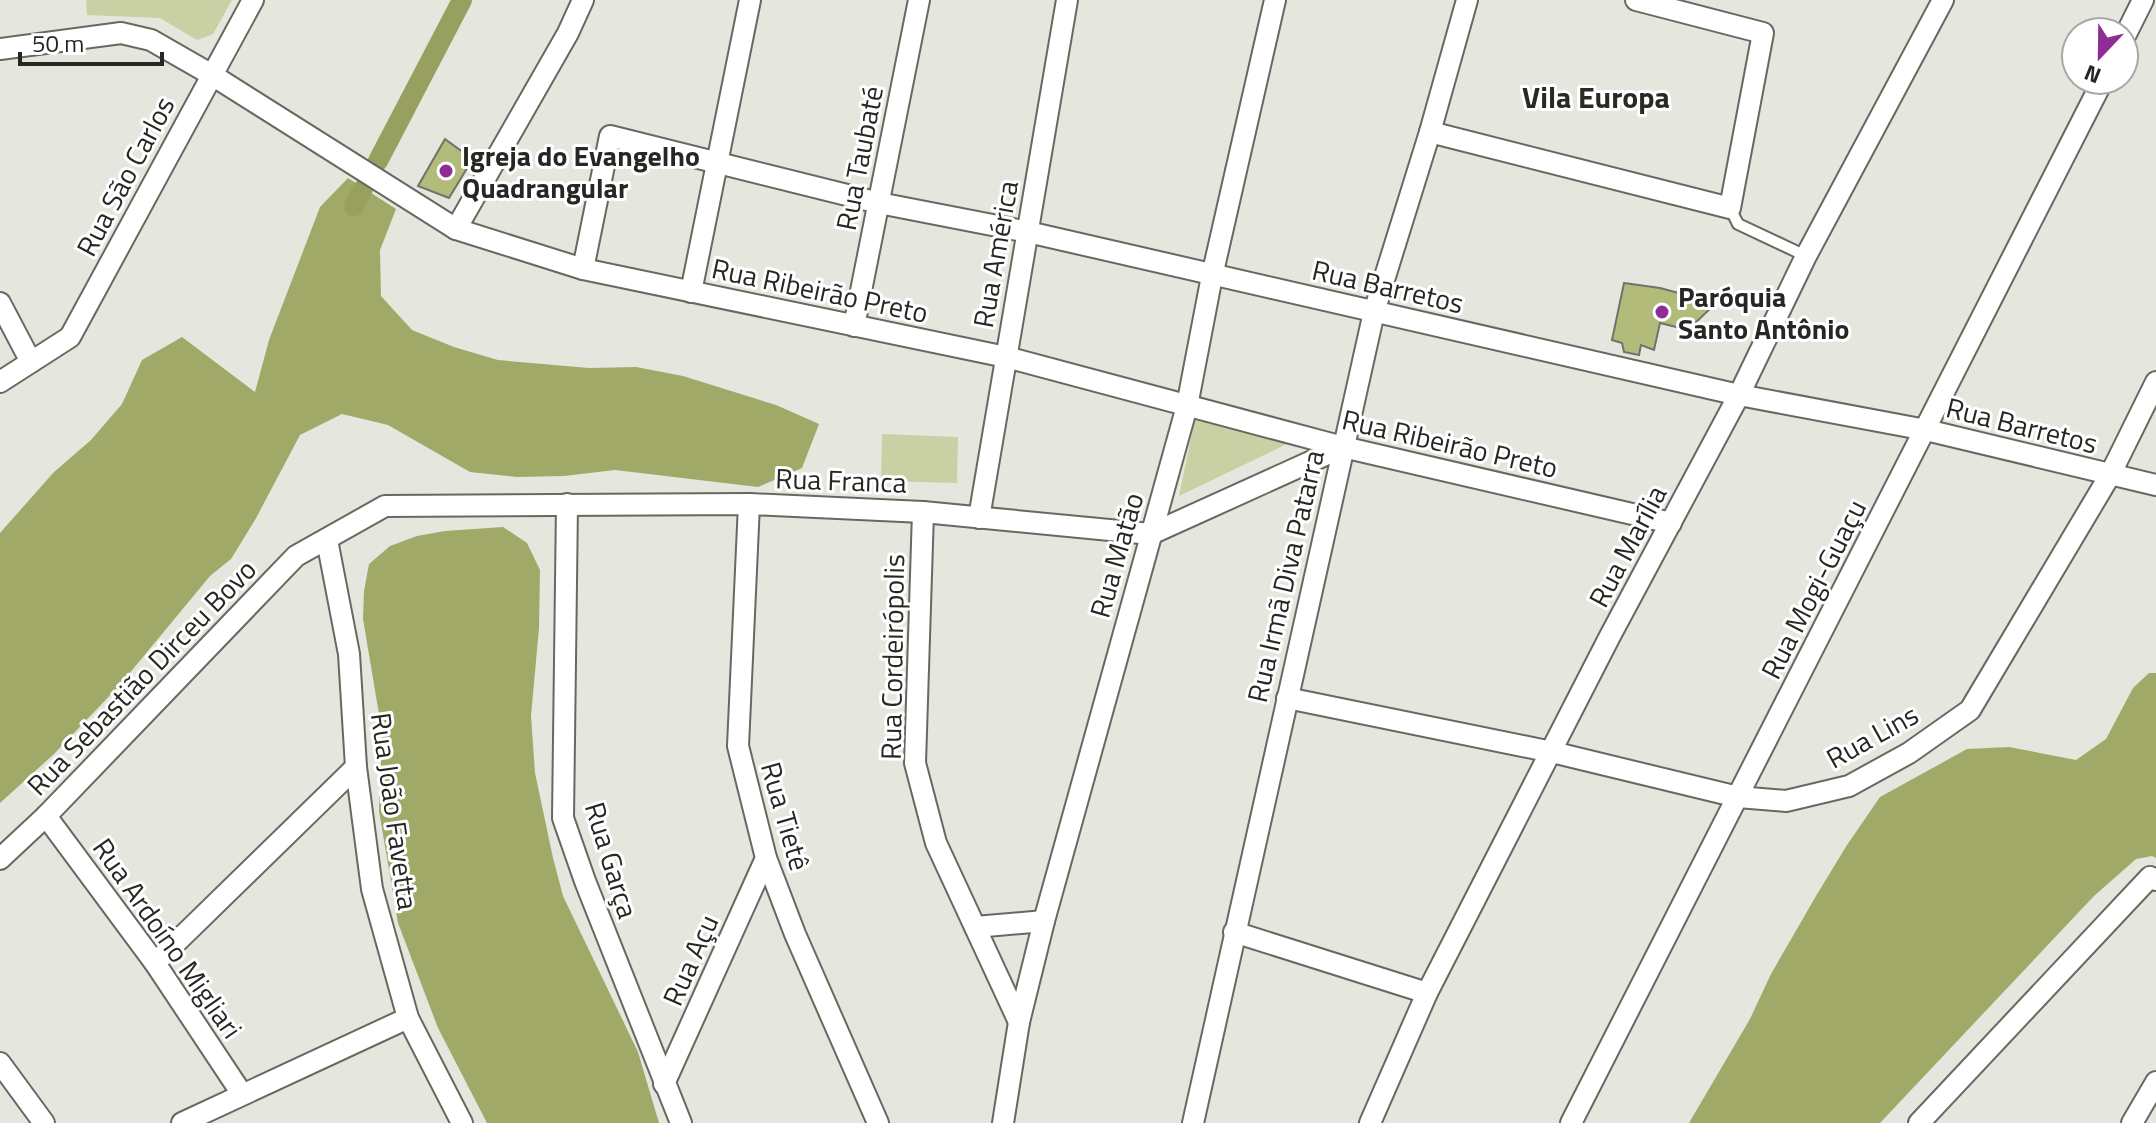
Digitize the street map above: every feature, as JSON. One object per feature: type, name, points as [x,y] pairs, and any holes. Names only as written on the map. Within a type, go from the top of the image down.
[{"type":"street","name":"Rua São Carlos","points":[[0,382],[70,337],[253,0]]},
{"type":"street","points":[[456,229],[568,33],[583,0]]},
{"type":"street","points":[[691,292],[750,0]]},
{"type":"street","name":"Rua Taubaté","points":[[854,326],[919,0]]},
{"type":"street","name":"Rua América","points":[[979,518],[1067,0]]},
{"type":"street","name":"Rua Matão","points":[[1003,1123],[1019,1022],[1044,921],[1187,406],[1212,276],[1275,0]]},
{"type":"street","name":"Rua Irmã Diva Patarra","points":[[1193,1123],[1374,312],[1467,0]]},
{"type":"street","points":[[1430,132],[1730,208],[1763,33],[1636,0]]},
{"type":"street","name":"Rua Marília","points":[[1370,1123],[1427,993],[1739,395],[1806,256],[1943,0]]},
{"type":"street","name":"Rua Ribeirão Preto","points":[[0,49],[121,33],[151,40],[456,229],[583,269],[1006,357],[1343,447],[1671,523]]},
{"type":"street","name":"Rua Mogi-Guaçu","points":[[1571,1123],[2095,96]]},
{"type":"street","name":"Rua Barretos","points":[[583,269],[610,136],[879,203],[1028,232],[1739,395],[1926,430],[2156,485]]},
{"type":"street","points":[[0,303],[31,362]]},
{"type":"street","name":"Rua Lins","points":[[1287,698],[1552,752],[1738,797],[1786,801],[1849,786],[1909,753],[1970,710],[2110,475],[2156,382]]},
{"type":"street","name":"Rua Franca","points":[[327,540],[385,506],[567,504],[749,504],[923,512],[1151,534],[1343,447]]},
{"type":"street","name":"Rua Garça","points":[[567,504],[563,818],[681,1123]]},
{"type":"street","name":"Rua Tietê","points":[[749,504],[738,746],[766,858],[795,934],[878,1123]]},
{"type":"street","name":"Rua Cordeirópolis","points":[[923,512],[915,763],[936,843],[1019,1022]]},
{"type":"street","name":"Rua João Favetta","points":[[327,540],[349,654],[356,767],[372,889],[408,1018],[462,1123]]},
{"type":"street","name":"Rua Sebastião Dirceu Bovo","points":[[0,859],[46,816],[296,556],[327,540]]},
{"type":"street","points":[[155,963],[356,767]]},
{"type":"street","name":"Rua Ardoíno Migliari","points":[[46,816],[155,963],[242,1094]]},
{"type":"street","name":"Rua Açu","points":[[664,1084],[766,858]]},
{"type":"street","points":[[1919,1123],[2150,877],[2156,880]]},
{"type":"street","points":[[975,927],[1044,921]]},
{"type":"street","points":[[1234,932],[1427,993]]},
{"type":"street","points":[[182,1123],[408,1018]]},
{"type":"street","points":[[0,1063],[44,1123]]},
{"type":"street","points":[[2132,1123],[2156,1082]]},
{"type":"lane","points":[[1730,208],[1738,224],[1806,256]]},
{"type":"green space","points":[[86,0],[232,0],[213,34],[197,40],[160,18],[87,15]]},
{"type":"green space","points":[[348,178],[396,209],[380,250],[381,296],[412,330],[498,360],[589,368],[636,367],[683,376],[776,405],[819,424],[802,468],[758,487],[615,470],[517,477],[470,472],[388,425],[342,414],[300,435],[231,559],[210,576],[119,686],[54,754],[0,803],[0,533],[54,472],[91,440],[122,404],[142,360],[182,337],[255,392],[269,340],[320,207]]},
{"type":"green space","points":[[1195,419],[1291,442],[1179,496]]},
{"type":"green space","points":[[882,434],[958,437],[957,483],[881,481]]},
{"type":"green space","points":[[503,527],[527,543],[540,570],[539,628],[531,716],[535,773],[553,858],[563,896],[638,1052],[659,1123],[487,1123],[438,1028],[398,923],[379,811],[382,732],[363,619],[369,564],[390,546],[417,536]]},
{"type":"green space","points":[[2149,673],[2156,673],[2156,858],[2136,859],[2094,896],[1880,1123],[1689,1123],[1750,1019],[1771,974],[1816,896],[1880,797],[1967,749],[2009,747],[2076,760],[2106,739],[2133,688]]},
{"type":"building","name":"Igreja do Evangelho Quadrangular","points":[[445,139],[460,150],[475,155],[449,198],[418,186]]},
{"type":"building","name":"Paróquia Santo Antônio","points":[[1624,283],[1660,288],[1716,303],[1688,330],[1660,323],[1654,350],[1641,345],[1639,355],[1624,352],[1622,343],[1612,340]]},
{"type":"waterway","points":[[378,161],[462,0]]},
{"type":"waterway","points":[[354,206],[363,189]]},
{"type":"place","name":"Igreja do Evangelho Quadrangular","points":[[446,171]]},
{"type":"place","name":"Paróquia Santo Antônio","points":[[1662,312]]},
{"type":"district","name":"Vila Europa","points":[[1596,97]]}]
